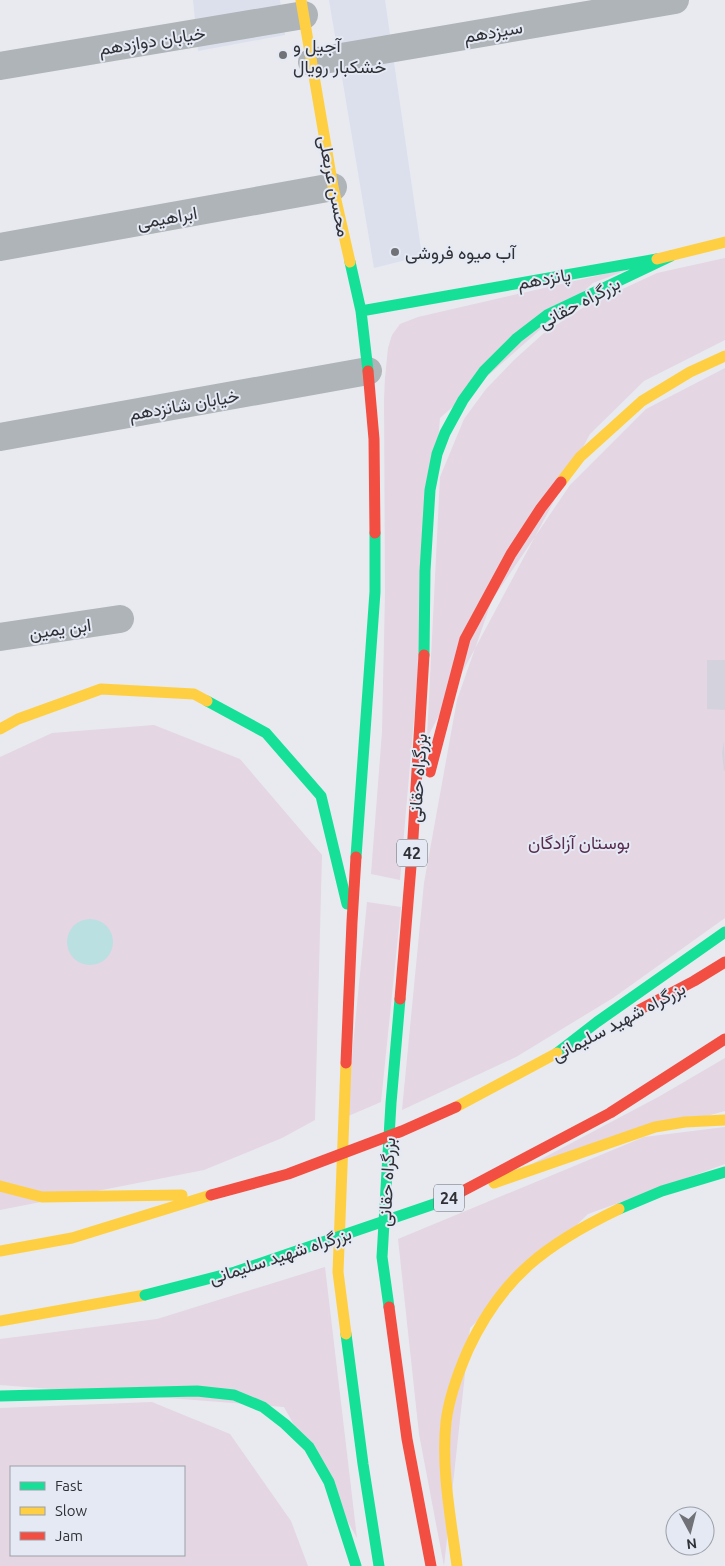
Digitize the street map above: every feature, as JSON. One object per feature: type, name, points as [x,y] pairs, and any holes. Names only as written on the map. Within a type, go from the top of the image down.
[{"type":"main road","name":"محسن عربعلی","points":[[303,8],[333,188],[361,311],[368,371]]},
{"type":"main road","name":"پانزدهم","points":[[361,311],[671,256],[725,242]]},
{"type":"main road","name":"بزرگراه حقانی","points":[[431,1566],[406,1439],[382,1257],[390,1103],[412,854],[424,666],[425,571],[430,490],[437,454],[445,433],[463,400],[479,378],[517,338],[547,315],[671,256]]},
{"type":"main road","points":[[412,854],[436,745],[465,639],[511,554],[541,508],[575,464],[607,432],[642,401],[690,372],[725,356]]},
{"type":"main road","points":[[368,371],[374,439],[375,592],[352,922],[338,1272],[363,1464],[379,1566]]},
{"type":"main road","points":[[0,729],[18,720],[101,689],[194,694],[266,732],[321,796],[352,922]]},
{"type":"main road","points":[[557,1053],[597,1022],[725,932]]},
{"type":"main road","name":"بزرگراه شهید سلیمانی","points":[[0,1251],[72,1238],[211,1195],[288,1174],[402,1131],[463,1104],[694,981],[725,962]]},
{"type":"main road","name":"بزرگراه شهید سلیمانی","points":[[0,1321],[145,1295],[235,1272],[444,1201],[610,1113],[725,1039]]},
{"type":"main road","points":[[444,1201],[655,1127],[685,1122],[725,1120]]},
{"type":"main road","points":[[457,1566],[448,1487],[446,1421],[454,1388],[467,1350],[499,1296],[519,1273],[576,1232],[654,1193],[725,1172]]},
{"type":"main road","points":[[0,1186],[42,1196],[211,1195]]},
{"type":"main road","points":[[0,1396],[197,1390],[234,1395],[263,1407],[310,1447],[329,1482],[356,1566]]},
{"type":"street","name":"سیزدهم","points":[[312,62],[675,0]]},
{"type":"street","name":"خیابان دوازدهم","points":[[0,66],[303,8]]},
{"type":"street","name":"ابراهیمی","points":[[0,247],[333,188]]},
{"type":"street","name":"خیابان شانزدهم","points":[[0,437],[368,371]]},
{"type":"street","name":"ابن یمین","points":[[0,637],[120,619]]},
{"type":"shaded area","points":[[193,0],[280,0],[285,35],[198,51]]},
{"type":"shaded area","points":[[329,0],[385,0],[422,256],[374,268]]},
{"type":"green space","points":[[725,258],[725,340],[644,381],[590,434],[427,738],[440,477],[464,419],[486,389],[514,360],[544,333],[584,307],[657,273]]},
{"type":"green space","points":[[635,267],[593,283],[440,418],[400,880],[371,874],[382,732],[385,593],[384,399],[388,348],[392,335],[400,324],[418,317]]},
{"type":"green space","name":"بوستان آزادگان","points":[[725,368],[725,918],[613,998],[516,1057],[402,1110],[424,883],[457,700],[492,600],[570,485],[646,409]]},
{"type":"green space","points":[[154,725],[240,759],[322,855],[315,1120],[282,1138],[204,1170],[0,1210],[0,757],[52,733]]},
{"type":"green space","points":[[367,902],[401,907],[381,1102],[346,1117]]},
{"type":"green space","points":[[725,1058],[725,1111],[532,1164],[660,1096]]},
{"type":"green space","points":[[725,1127],[725,1164],[588,1214],[470,1328],[444,1566],[419,1434],[398,1239],[644,1137]]},
{"type":"green space","points":[[325,1267],[357,1538],[284,1407],[0,1385],[0,1339],[157,1319]]},
{"type":"green space","points":[[152,1402],[230,1434],[291,1521],[308,1566],[0,1566],[0,1408]]},
{"type":"water","points":[[90,919],[103,923],[109,929],[113,942],[109,955],[103,961],[90,965],[77,961],[71,955],[67,942],[71,929],[77,923]]},
{"type":"building","points":[[707,660],[725,660],[725,710],[707,709]]},
{"type":"building","points":[[724,742],[725,770],[724,771],[722,753]]},
{"type":"traffic: fast","points":[[424,655],[425,571],[430,490],[437,454],[445,433],[463,400],[484,371],[517,338],[547,315],[671,256]]},
{"type":"traffic: fast","points":[[361,311],[657,259]]},
{"type":"traffic: fast","points":[[350,262],[361,311],[368,371]]},
{"type":"traffic: fast","points":[[356,857],[375,592],[375,533]]},
{"type":"traffic: fast","points":[[207,701],[266,733],[321,796],[347,904]]},
{"type":"traffic: fast","points":[[557,1053],[597,1022],[725,932]]},
{"type":"traffic: fast","points":[[389,1307],[382,1257],[391,1103],[400,999]]},
{"type":"traffic: fast","points":[[619,1209],[662,1191],[725,1172]]},
{"type":"traffic: fast","points":[[145,1295],[235,1272],[443,1201],[457,1194]]},
{"type":"traffic: fast","points":[[346,1334],[379,1566]]},
{"type":"traffic: fast","points":[[0,1396],[197,1391],[234,1395],[263,1407],[285,1424],[309,1447],[329,1482],[356,1566]]},
{"type":"traffic: slow","points":[[301,0],[333,187],[350,262]]},
{"type":"traffic: slow","points":[[657,259],[725,242]]},
{"type":"traffic: slow","points":[[561,482],[580,457],[642,401],[690,372],[725,356]]},
{"type":"traffic: slow","points":[[0,729],[18,719],[101,689],[194,694],[207,701]]},
{"type":"traffic: slow","points":[[456,1107],[557,1053]]},
{"type":"traffic: slow","points":[[346,1063],[338,1272],[346,1334]]},
{"type":"traffic: slow","points":[[494,1183],[655,1127],[685,1122],[725,1120]]},
{"type":"traffic: slow","points":[[0,1186],[42,1197],[182,1195]]},
{"type":"traffic: slow","points":[[0,1251],[72,1238],[211,1195]]},
{"type":"traffic: slow","points":[[457,1566],[447,1494],[445,1440],[447,1413],[457,1376],[468,1350],[481,1324],[496,1302],[530,1264],[570,1235],[619,1209]]},
{"type":"traffic: slow","points":[[0,1321],[145,1295]]},
{"type":"traffic: jam","points":[[368,371],[374,439],[375,533]]},
{"type":"traffic: jam","points":[[430,772],[465,639],[511,554],[541,508],[561,482]]},
{"type":"traffic: jam","points":[[400,999],[412,854],[424,655]]},
{"type":"traffic: jam","points":[[346,1063],[356,857]]},
{"type":"traffic: jam","points":[[639,1010],[725,962]]},
{"type":"traffic: jam","points":[[457,1194],[610,1113],[725,1039]]},
{"type":"traffic: jam","points":[[211,1195],[288,1174],[402,1131],[456,1107]]},
{"type":"traffic: jam","points":[[389,1307],[407,1439],[431,1566]]},
{"type":"place","name":"آجیل و خشکبار رویال","points":[[283,55]]},
{"type":"place","name":"آب میوه فروشی","points":[[395,252]]}]
